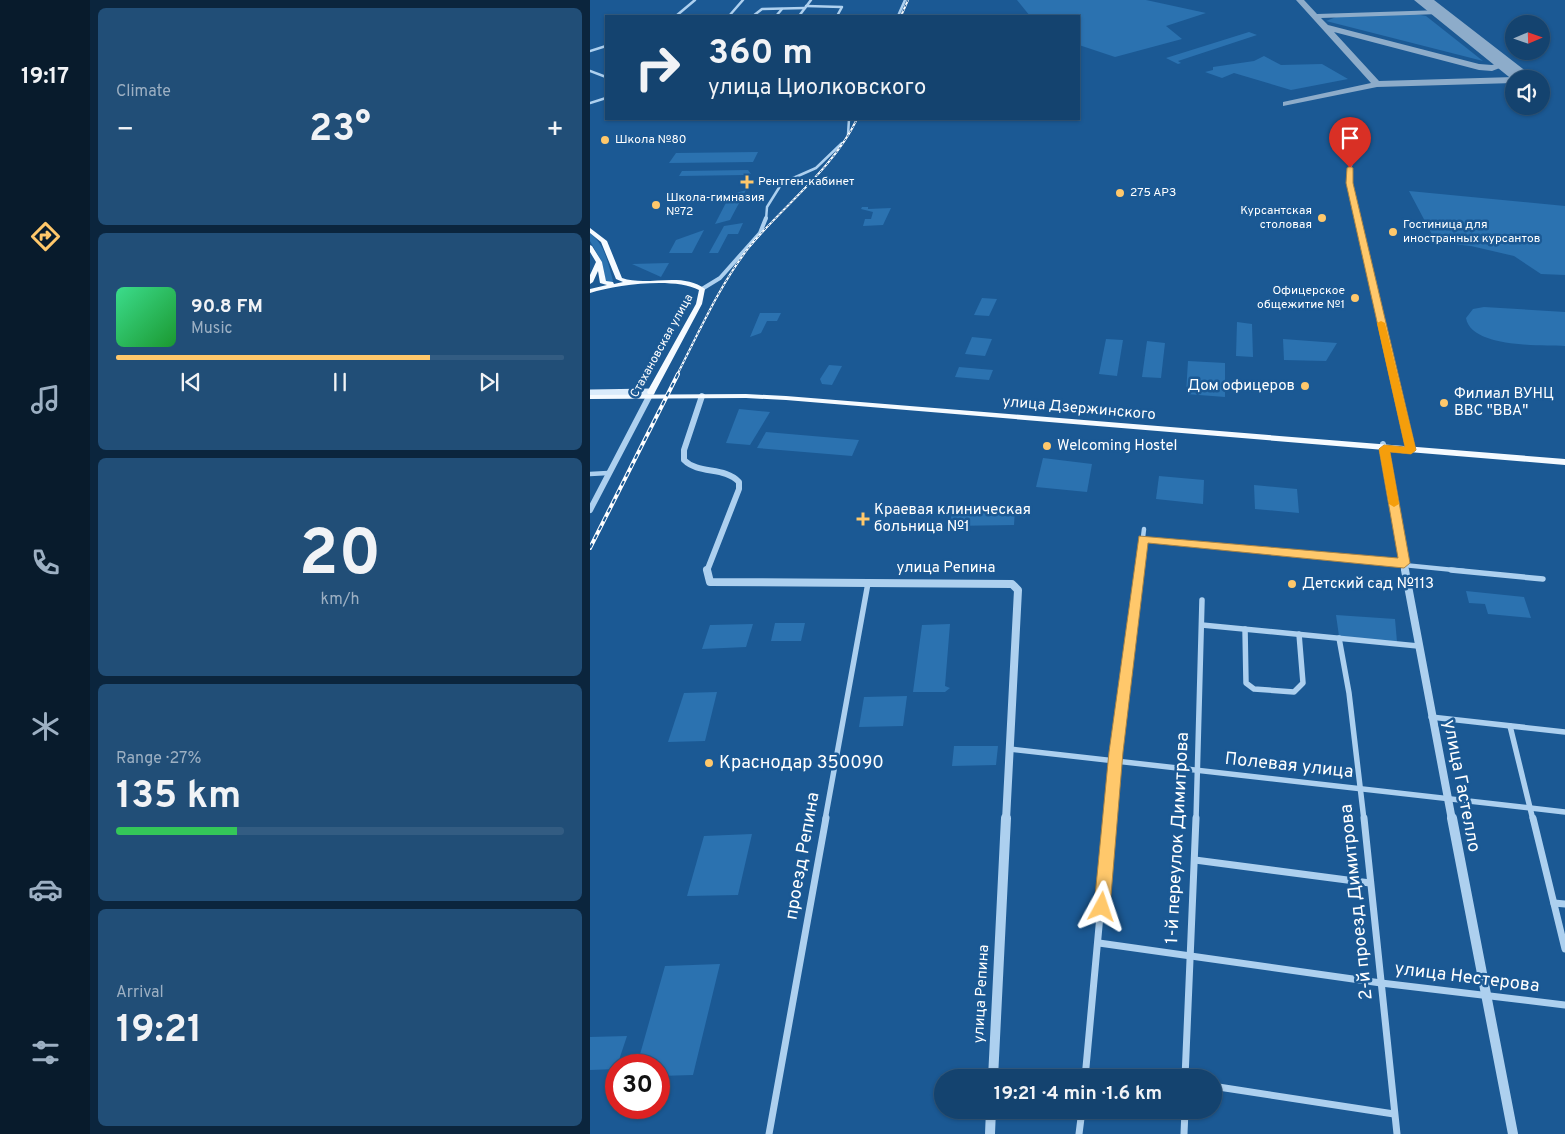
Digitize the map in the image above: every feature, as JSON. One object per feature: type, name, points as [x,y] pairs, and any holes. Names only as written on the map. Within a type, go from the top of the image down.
[{"type":"main road","points":[[590,230],[604,241],[613,259],[618,276],[624,282],[645,284]]},
{"type":"main road","points":[[590,247],[600,266],[604,284],[613,282],[618,276]]},
{"type":"main road","points":[[590,282],[600,266]]},
{"type":"main road","name":"Стахановская улица","points":[[593,290],[645,284],[688,283],[702,289],[699,304],[649,394]]},
{"type":"main road","name":"улица Дзержинского","points":[[590,395],[748,392],[1384,446]]},
{"type":"main road","name":"улица Дзержинского","points":[[649,394],[796,399],[1565,462]]},
{"type":"main road","name":"улица Дзержинского","points":[[1410,448],[1565,457]]},
{"type":"street","points":[[677,15],[695,0]]},
{"type":"street","points":[[730,15],[744,0]]},
{"type":"street","points":[[800,15],[811,0]]},
{"type":"street","points":[[898,15],[905,0]]},
{"type":"street","points":[[754,15],[760,9],[840,6],[842,8],[838,15]]},
{"type":"street","points":[[777,15],[782,8]]},
{"type":"street","points":[[590,51],[605,46]]},
{"type":"street","points":[[590,71],[605,77]]},
{"type":"street","points":[[590,103],[605,98]]},
{"type":"street","points":[[848,136],[849,120]]},
{"type":"street","points":[[1362,135],[1350,168],[1350,183],[1410,448]]},
{"type":"street","points":[[702,289],[720,278],[740,253],[760,233],[767,217],[767,207],[782,183],[819,166],[842,143]]},
{"type":"street","name":"Стахановская улица","points":[[590,510],[649,394]]},
{"type":"street","name":"улица Репина","points":[[702,396],[684,450],[684,460],[693,467],[730,475],[739,482],[707,571],[710,582],[769,584],[1004,583],[1017,588],[1019,596],[993,1069]]},
{"type":"street","name":"улица Гастелло","points":[[1384,446],[1431,717],[1513,1134]]},
{"type":"street","points":[[590,474],[608,473]]},
{"type":"street","points":[[1086,1069],[1115,760],[1144,529]]},
{"type":"street","points":[[1143,539],[1404,563],[1543,579]]},
{"type":"street","name":"проезд Репина","points":[[768,1134],[868,583]]},
{"type":"street","name":"1-й переулок Димитрова","points":[[1185,1069],[1189,955],[1195,860],[1202,600]]},
{"type":"street","points":[[1202,625],[1418,646]]},
{"type":"street","points":[[1245,629],[1246,683],[1254,689],[1294,692],[1300,690],[1302,683],[1299,634]]},
{"type":"street","name":"2-й проезд Димитрова","points":[[1339,638],[1349,692],[1361,789],[1397,1134]]},
{"type":"street","points":[[1431,717],[1565,732]]},
{"type":"street","points":[[1510,726],[1565,949]]},
{"type":"street","name":"Полевая улица","points":[[1010,750],[1115,760],[1565,812]]},
{"type":"street","points":[[1195,860],[1370,883]]},
{"type":"street","points":[[1554,903],[1565,904]]},
{"type":"street","name":"улица Нестерова","points":[[1099,943],[1381,983],[1565,1005]]},
{"type":"street","points":[[1222,1088],[1394,1114]]},
{"type":"street","points":[[990,1134],[991,1119]]},
{"type":"street","points":[[1079,1134],[1081,1119]]},
{"type":"street","points":[[1184,1134],[1185,1119]]},
{"type":"shaded area","points":[[1017,0],[1146,0],[1206,13],[1166,26],[1182,39],[1115,57],[1080,45],[1080,15],[1029,15]]},
{"type":"shaded area","points":[[1415,14],[1426,16],[1483,61],[1326,21],[1336,17]]},
{"type":"shaded area","points":[[1249,32],[1257,35],[1178,61],[1181,63],[1178,64],[1166,58]]},
{"type":"shaded area","points":[[1264,56],[1281,65],[1322,64],[1348,79],[1291,90],[1234,73],[1222,78],[1205,72],[1213,70],[1213,67],[1254,61]]},
{"type":"shaded area","points":[[758,152],[753,162],[669,163],[676,153]]},
{"type":"shaded area","points":[[748,170],[751,174],[679,176],[682,171]]},
{"type":"shaded area","points":[[746,190],[730,220],[715,224],[730,195]]},
{"type":"shaded area","points":[[1409,191],[1565,206],[1565,275],[1541,274],[1514,256],[1471,246],[1436,242]]},
{"type":"shaded area","points":[[862,207],[868,207],[868,209],[891,208],[883,225],[863,226],[865,219],[871,219],[873,212],[861,209]]},
{"type":"shaded area","points":[[743,223],[738,234],[728,234],[718,253],[709,253],[724,226]]},
{"type":"shaded area","points":[[704,230],[692,253],[669,253],[676,240]]},
{"type":"shaded area","points":[[590,233],[599,243],[605,255],[613,281],[611,283],[606,282],[602,262],[590,241]]},
{"type":"shaded area","points":[[668,263],[661,277],[632,264]]},
{"type":"shaded area","points":[[982,298],[997,299],[989,316],[974,315]]},
{"type":"shaded area","points":[[1484,307],[1565,312],[1565,346],[1508,343],[1480,335],[1471,328],[1466,318],[1473,309]]},
{"type":"shaded area","points":[[760,313],[781,313],[777,321],[767,321],[761,333],[750,337]]},
{"type":"shaded area","points":[[1237,322],[1252,324],[1253,357],[1236,356]]},
{"type":"shaded area","points":[[972,337],[992,339],[985,356],[965,354]]},
{"type":"shaded area","points":[[1106,339],[1123,340],[1117,376],[1099,374]]},
{"type":"shaded area","points":[[1283,339],[1337,343],[1326,361],[1284,360]]},
{"type":"shaded area","points":[[1147,341],[1165,343],[1161,378],[1142,377]]},
{"type":"shaded area","points":[[1188,361],[1225,363],[1225,397],[1186,394]]},
{"type":"shaded area","points":[[829,365],[842,366],[832,385],[822,384],[820,379]]},
{"type":"shaded area","points":[[959,367],[993,370],[989,380],[955,377]]},
{"type":"shaded area","points":[[739,409],[770,412],[750,445],[726,443]]},
{"type":"shaded area","points":[[766,432],[859,440],[852,456],[757,448]]},
{"type":"shaded area","points":[[1043,458],[1092,464],[1087,492],[1036,487]]},
{"type":"shaded area","points":[[1159,476],[1204,480],[1203,504],[1156,499]]},
{"type":"shaded area","points":[[1254,485],[1297,489],[1299,513],[1255,509]]},
{"type":"shaded area","points":[[952,510],[1015,510],[1014,525],[950,526]]},
{"type":"shaded area","points":[[1466,591],[1524,597],[1531,618],[1488,614],[1485,604],[1469,603]]},
{"type":"shaded area","points":[[1336,615],[1395,619],[1397,642],[1339,636]]},
{"type":"shaded area","points":[[775,623],[805,623],[801,641],[771,641]]},
{"type":"shaded area","points":[[753,624],[746,647],[702,649],[710,625]]},
{"type":"shaded area","points":[[950,624],[945,686],[950,688],[945,692],[913,692],[922,625]]},
{"type":"shaded area","points":[[717,692],[705,741],[668,742],[684,693]]},
{"type":"shaded area","points":[[907,696],[903,726],[859,727],[864,697]]},
{"type":"shaded area","points":[[954,746],[998,746],[996,765],[952,766]]},
{"type":"shaded area","points":[[752,834],[738,895],[687,896],[704,836]]},
{"type":"shaded area","points":[[720,964],[693,1075],[670,1076],[670,1054],[640,1054],[665,966]]},
{"type":"shaded area","points":[[627,1036],[621,1054],[605,1054],[605,1069],[590,1070],[590,1037]]},
{"type":"taxiway","points":[[1300,0],[1325,27]]},
{"type":"taxiway","points":[[1315,16],[1439,12]]},
{"type":"taxiway","points":[[1325,27],[1479,67],[1492,68],[1506,64]]},
{"type":"taxiway","points":[[1325,27],[1377,84]]},
{"type":"taxiway","points":[[1377,84],[1505,80]]},
{"type":"taxiway","points":[[1286,104],[1377,84]]},
{"type":"runway","points":[[1423,0],[1513,70]]},
{"type":"railway","points":[[901,15],[908,0]]},
{"type":"railway","points":[[677,375],[710,309],[739,261],[750,246],[822,170],[847,137],[856,120]]},
{"type":"railway","points":[[590,548],[678,374]]},
{"type":"slow traffic","points":[[1381,323],[1411,450],[1384,449],[1394,504]]},
{"type":"place","name":"Школа №80","points":[[605,140]]},
{"type":"place","name":"Рентген-кабинет","points":[[747,182]]},
{"type":"place","name":"275 АРЗ","points":[[1120,193]]},
{"type":"place","name":"Школа-гимназия №72","points":[[656,205]]},
{"type":"place","name":"Курсантская столовая","points":[[1322,218]]},
{"type":"place","name":"Гостиница для иностранных курсантов","points":[[1393,232]]},
{"type":"place","name":"Офицерское общежитие №1","points":[[1355,298]]},
{"type":"place","name":"Дом офицеров","points":[[1305,386]]},
{"type":"place","name":"Филиал ВУНЦ ВВС \"ВВА\"","points":[[1444,403]]},
{"type":"place","name":"Welcoming Hostel","points":[[1047,446]]},
{"type":"place","name":"Краевая клиническая больница №1","points":[[863,519]]},
{"type":"place","name":"Детский сад №113","points":[[1292,584]]},
{"type":"place","name":"Краснодар 350090","points":[[709,763]]},
{"type":"route","points":[[1102,907],[1116,752],[1143,539],[1404,563],[1384,449],[1411,450],[1350,183],[1350,168]]}]
